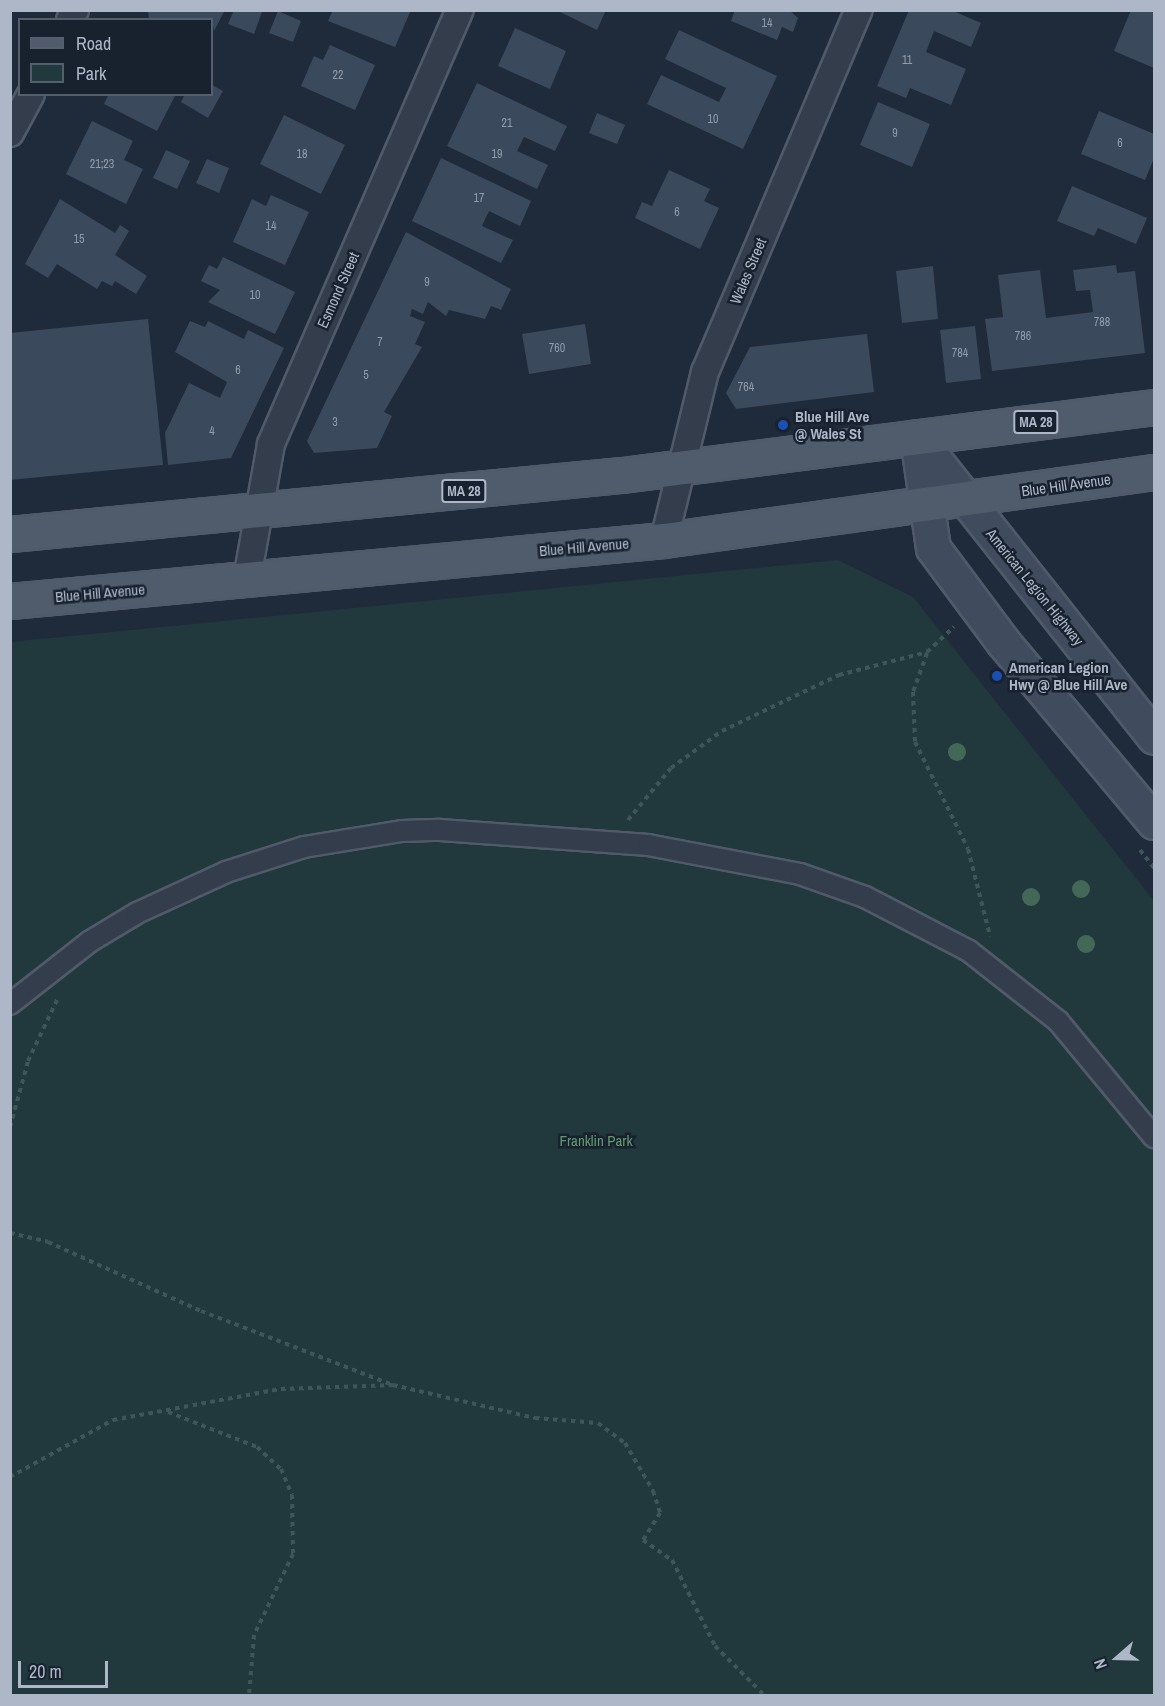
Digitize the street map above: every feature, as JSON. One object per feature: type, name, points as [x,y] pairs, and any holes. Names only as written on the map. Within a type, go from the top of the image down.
[{"type":"main road","name":"MA 28","points":[[10,534],[681,467],[1155,407]]},
{"type":"main road","name":"American Legion Highway","points":[[916,437],[1155,737]]},
{"type":"main road","points":[[916,437],[933,548],[1003,642],[1155,822]]},
{"type":"main road","name":"Blue Hill Avenue","points":[[10,601],[664,540],[1155,472]]},
{"type":"street","name":"Esmond Street","points":[[247,579],[255,511],[271,444],[460,10]]},
{"type":"street","name":"Wales Street","points":[[664,540],[705,372],[859,10]]},
{"type":"street","points":[[10,133],[30,96]]},
{"type":"street","points":[[10,1004],[89,942],[137,913],[226,872],[304,847],[402,831],[610,841],[800,874],[915,920],[990,966],[1058,1021],[1155,1137]]},
{"type":"path","points":[[949,631],[927,652],[913,692],[915,742],[981,889],[990,921],[990,966]]},
{"type":"path","points":[[610,841],[671,768],[722,731],[839,675],[927,652]]},
{"type":"path","points":[[10,1127],[28,1060],[63,989]]},
{"type":"path","points":[[10,1233],[48,1242],[201,1311],[393,1385],[535,1418],[598,1423],[611,1430],[636,1457],[660,1513],[643,1540],[672,1560],[715,1646],[765,1695]]},
{"type":"path","points":[[10,1477],[113,1420],[281,1389],[393,1385]]},
{"type":"path","points":[[164,1412],[257,1448],[281,1469],[292,1495],[293,1554],[254,1635],[249,1695]]},
{"type":"green space","name":"Franklin Park","points":[[838,560],[913,597],[1154,901],[1154,1695],[11,1696],[11,642]]},
{"type":"building","points":[[148,10],[225,10],[214,31],[213,18],[149,18]]},
{"type":"building","points":[[234,10],[262,12],[254,34],[228,24]]},
{"type":"building","points":[[333,10],[411,10],[395,47],[328,21]]},
{"type":"building","points":[[556,10],[606,10],[597,30]]},
{"type":"building","points":[[735,10],[789,10],[798,18],[793,32],[782,27],[777,40],[731,21]]},
{"type":"building","points":[[909,10],[951,10],[981,23],[971,47],[934,31],[926,52],[966,69],[951,105],[910,88],[906,98],[877,86]]},
{"type":"building","points":[[1131,10],[1154,10],[1154,68],[1114,51]]},
{"type":"building","points":[[278,11],[301,21],[293,42],[269,33]]},
{"type":"building","points":[[515,28],[566,51],[550,89],[498,66]]},
{"type":"building","points":[[679,30],[777,76],[743,149],[647,104],[661,75],[719,102],[726,88],[665,59]]},
{"type":"building","points":[[330,45],[375,65],[355,110],[301,86],[314,56],[323,60]]},
{"type":"building","points":[[477,83],[567,126],[555,151],[524,137],[517,151],[548,165],[537,189],[447,146]]},
{"type":"building","points":[[213,86],[223,91],[208,118],[181,102],[184,96],[213,96]]},
{"type":"building","points":[[108,96],[175,96],[157,131],[104,104]]},
{"type":"building","points":[[878,102],[930,124],[912,167],[860,145]]},
{"type":"building","points":[[1099,111],[1154,134],[1154,158],[1145,180],[1081,154]]},
{"type":"building","points":[[597,113],[625,125],[617,144],[589,133]]},
{"type":"building","points":[[284,115],[345,145],[321,194],[260,164]]},
{"type":"building","points":[[92,121],[133,141],[124,160],[143,169],[126,204],[66,174]]},
{"type":"building","points":[[166,150],[190,161],[177,189],[153,178]]},
{"type":"building","points":[[441,158],[531,201],[520,226],[489,211],[482,226],[513,240],[501,263],[412,221]]},
{"type":"building","points":[[207,159],[229,168],[219,193],[196,183]]},
{"type":"building","points":[[669,170],[710,189],[704,201],[719,208],[700,249],[635,218],[642,202],[652,206]]},
{"type":"building","points":[[1072,186],[1147,218],[1136,244],[1098,228],[1094,236],[1057,221]]},
{"type":"building","points":[[271,195],[309,212],[285,265],[233,242],[252,199],[266,206]]},
{"type":"building","points":[[60,199],[115,233],[120,225],[129,231],[115,255],[147,276],[136,294],[115,281],[112,286],[102,281],[97,289],[57,264],[48,278],[25,264]]},
{"type":"building","points":[[406,232],[511,289],[501,310],[491,306],[485,319],[449,310],[446,316],[428,302],[423,314],[412,309],[410,316],[425,322],[415,344],[422,347],[384,412],[392,416],[377,448],[314,453],[307,441]]},
{"type":"building","points":[[223,257],[295,292],[275,334],[208,302],[220,290],[201,281],[209,265],[217,269]]},
{"type":"building","points":[[1116,265],[1117,273],[1135,271],[1145,353],[992,371],[985,319],[1003,317],[998,275],[1040,270],[1046,318],[1093,312],[1090,290],[1076,291],[1073,270]]},
{"type":"building","points":[[933,266],[938,319],[902,323],[896,271]]},
{"type":"building","points":[[148,319],[163,465],[10,480],[10,333]]},
{"type":"building","points":[[190,321],[205,327],[208,321],[244,339],[248,330],[284,348],[231,458],[168,465],[165,433],[189,383],[220,398],[227,382],[175,352]]},
{"type":"building","points":[[585,324],[591,364],[529,374],[522,334]]},
{"type":"building","points":[[975,326],[981,379],[946,383],[940,330]]},
{"type":"building","points":[[867,334],[874,392],[736,409],[726,393],[750,347]]},
{"type":"place","name":"Blue Hill Ave @ Wales St","points":[[783,425]]},
{"type":"place","name":"American Legion Hwy @ Blue Hill Ave","points":[[997,676]]}]
